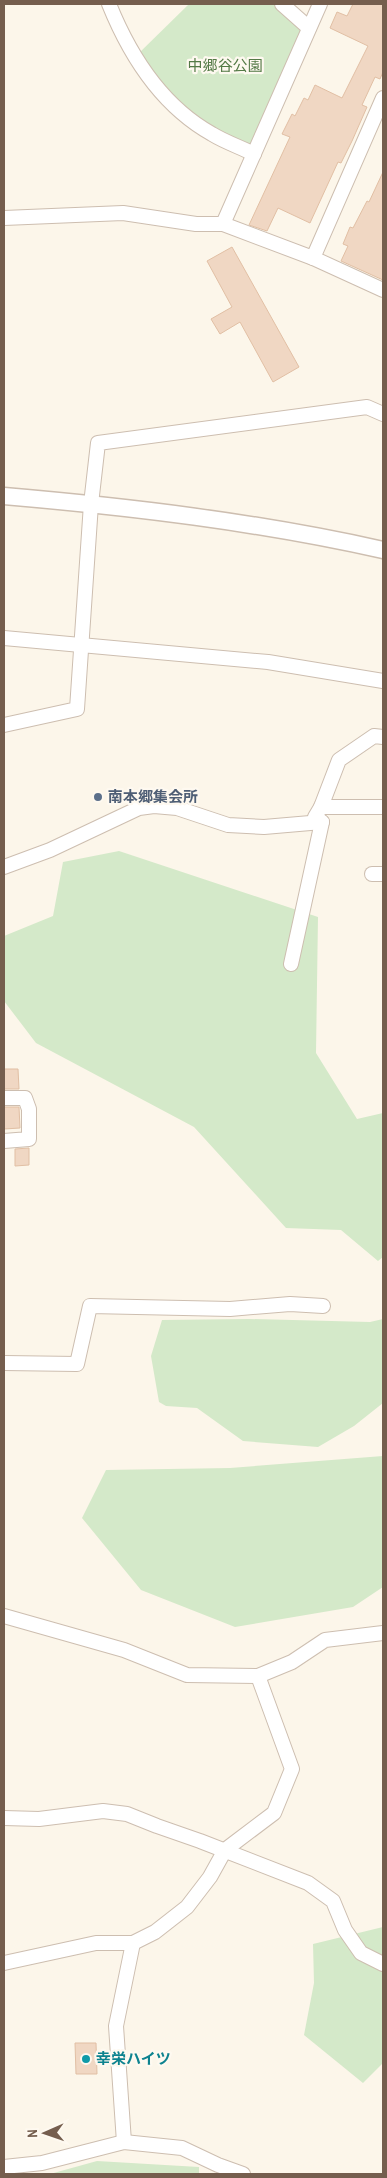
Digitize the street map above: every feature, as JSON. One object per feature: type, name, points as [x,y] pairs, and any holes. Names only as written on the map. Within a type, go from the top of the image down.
[{"type":"street","points":[[109,4],[143,69],[166,98],[200,127],[254,154]]},
{"type":"street","points":[[282,4],[310,28]]},
{"type":"street","points":[[223,224],[320,4]]},
{"type":"street","points":[[313,258],[383,98]]},
{"type":"street","points":[[4,218],[123,213],[196,224],[223,224],[313,258],[383,290]]},
{"type":"street","points":[[4,725],[77,709],[91,504],[98,443],[367,407],[383,414]]},
{"type":"street","points":[[4,496],[91,504],[244,523],[316,535],[383,550]]},
{"type":"street","points":[[4,638],[268,662],[383,681]]},
{"type":"street","points":[[322,822],[315,817],[321,807],[339,760],[374,736],[383,737]]},
{"type":"street","points":[[4,867],[50,850],[139,808],[154,806],[177,808],[228,825],[264,827],[322,822]]},
{"type":"street","points":[[321,807],[383,807]]},
{"type":"street","points":[[291,964],[322,822]]},
{"type":"street","points":[[4,1098],[26,1098],[29,1109],[29,1138],[4,1141]]},
{"type":"street","points":[[4,1363],[77,1364],[90,1306],[230,1309],[290,1304],[323,1306]]},
{"type":"street","points":[[4,1616],[124,1650],[187,1675],[258,1676],[292,1662],[325,1640],[383,1632]]},
{"type":"street","points":[[4,1963],[96,1943],[133,1944],[155,1932],[187,1907],[210,1877],[225,1850],[274,1813],[292,1769],[258,1676]]},
{"type":"street","points":[[4,1818],[39,1819],[103,1811],[127,1814],[225,1850],[308,1883],[333,1901],[345,1930],[361,1953],[383,1964]]},
{"type":"street","points":[[124,2142],[116,2026],[133,1944]]},
{"type":"street","points":[[4,2167],[42,2162],[124,2142],[182,2148],[218,2165],[243,2174]]},
{"type":"green space","name":"中郷谷公園","points":[[189,4],[282,4],[309,28],[254,154],[200,127],[136,56]]},
{"type":"green space","points":[[119,851],[318,917],[316,1053],[357,1119],[383,1113],[383,1257],[378,1261],[341,1230],[286,1228],[194,1127],[36,1043],[4,1001],[4,936],[53,916],[63,862]]},
{"type":"green space","points":[[249,1319],[370,1322],[383,1319],[383,1403],[354,1426],[318,1447],[243,1441],[197,1408],[166,1406],[159,1402],[151,1356],[162,1320]]},
{"type":"green space","points":[[383,1456],[383,1587],[353,1607],[235,1627],[141,1590],[82,1518],[106,1470],[230,1468]]},
{"type":"green space","points":[[383,1927],[383,2063],[363,2083],[304,2035],[314,1983],[313,1944]]},
{"type":"green space","points":[[97,2161],[199,2167],[199,2174],[50,2174]]},
{"type":"building","points":[[353,4],[383,4],[383,72],[380,79],[375,77],[362,105],[367,107],[352,141],[341,163],[338,162],[310,223],[278,208],[267,231],[249,225],[290,137],[282,134],[292,114],[295,116],[304,98],[308,100],[315,85],[342,98],[368,46],[330,28],[337,12],[347,16]]},
{"type":"building","points":[[383,172],[383,280],[341,261],[348,246],[343,244],[350,227],[353,228],[367,201],[369,202]]},
{"type":"building","points":[[232,247],[299,367],[273,382],[240,322],[220,334],[211,319],[232,307],[207,261]]},
{"type":"building","points":[[4,1069],[18,1069],[19,1089],[4,1089]]},
{"type":"building","points":[[4,1107],[19,1107],[20,1128],[4,1129]]},
{"type":"building","points":[[29,1148],[29,1165],[15,1166],[15,1149]]},
{"type":"building","name":"幸栄ハイツ","points":[[75,2043],[96,2043],[97,2074],[76,2074]]},
{"type":"place","name":"南本郷集会所","points":[[98,797]]},
{"type":"place","name":"幸栄ハイツ","points":[[86,2059]]}]
